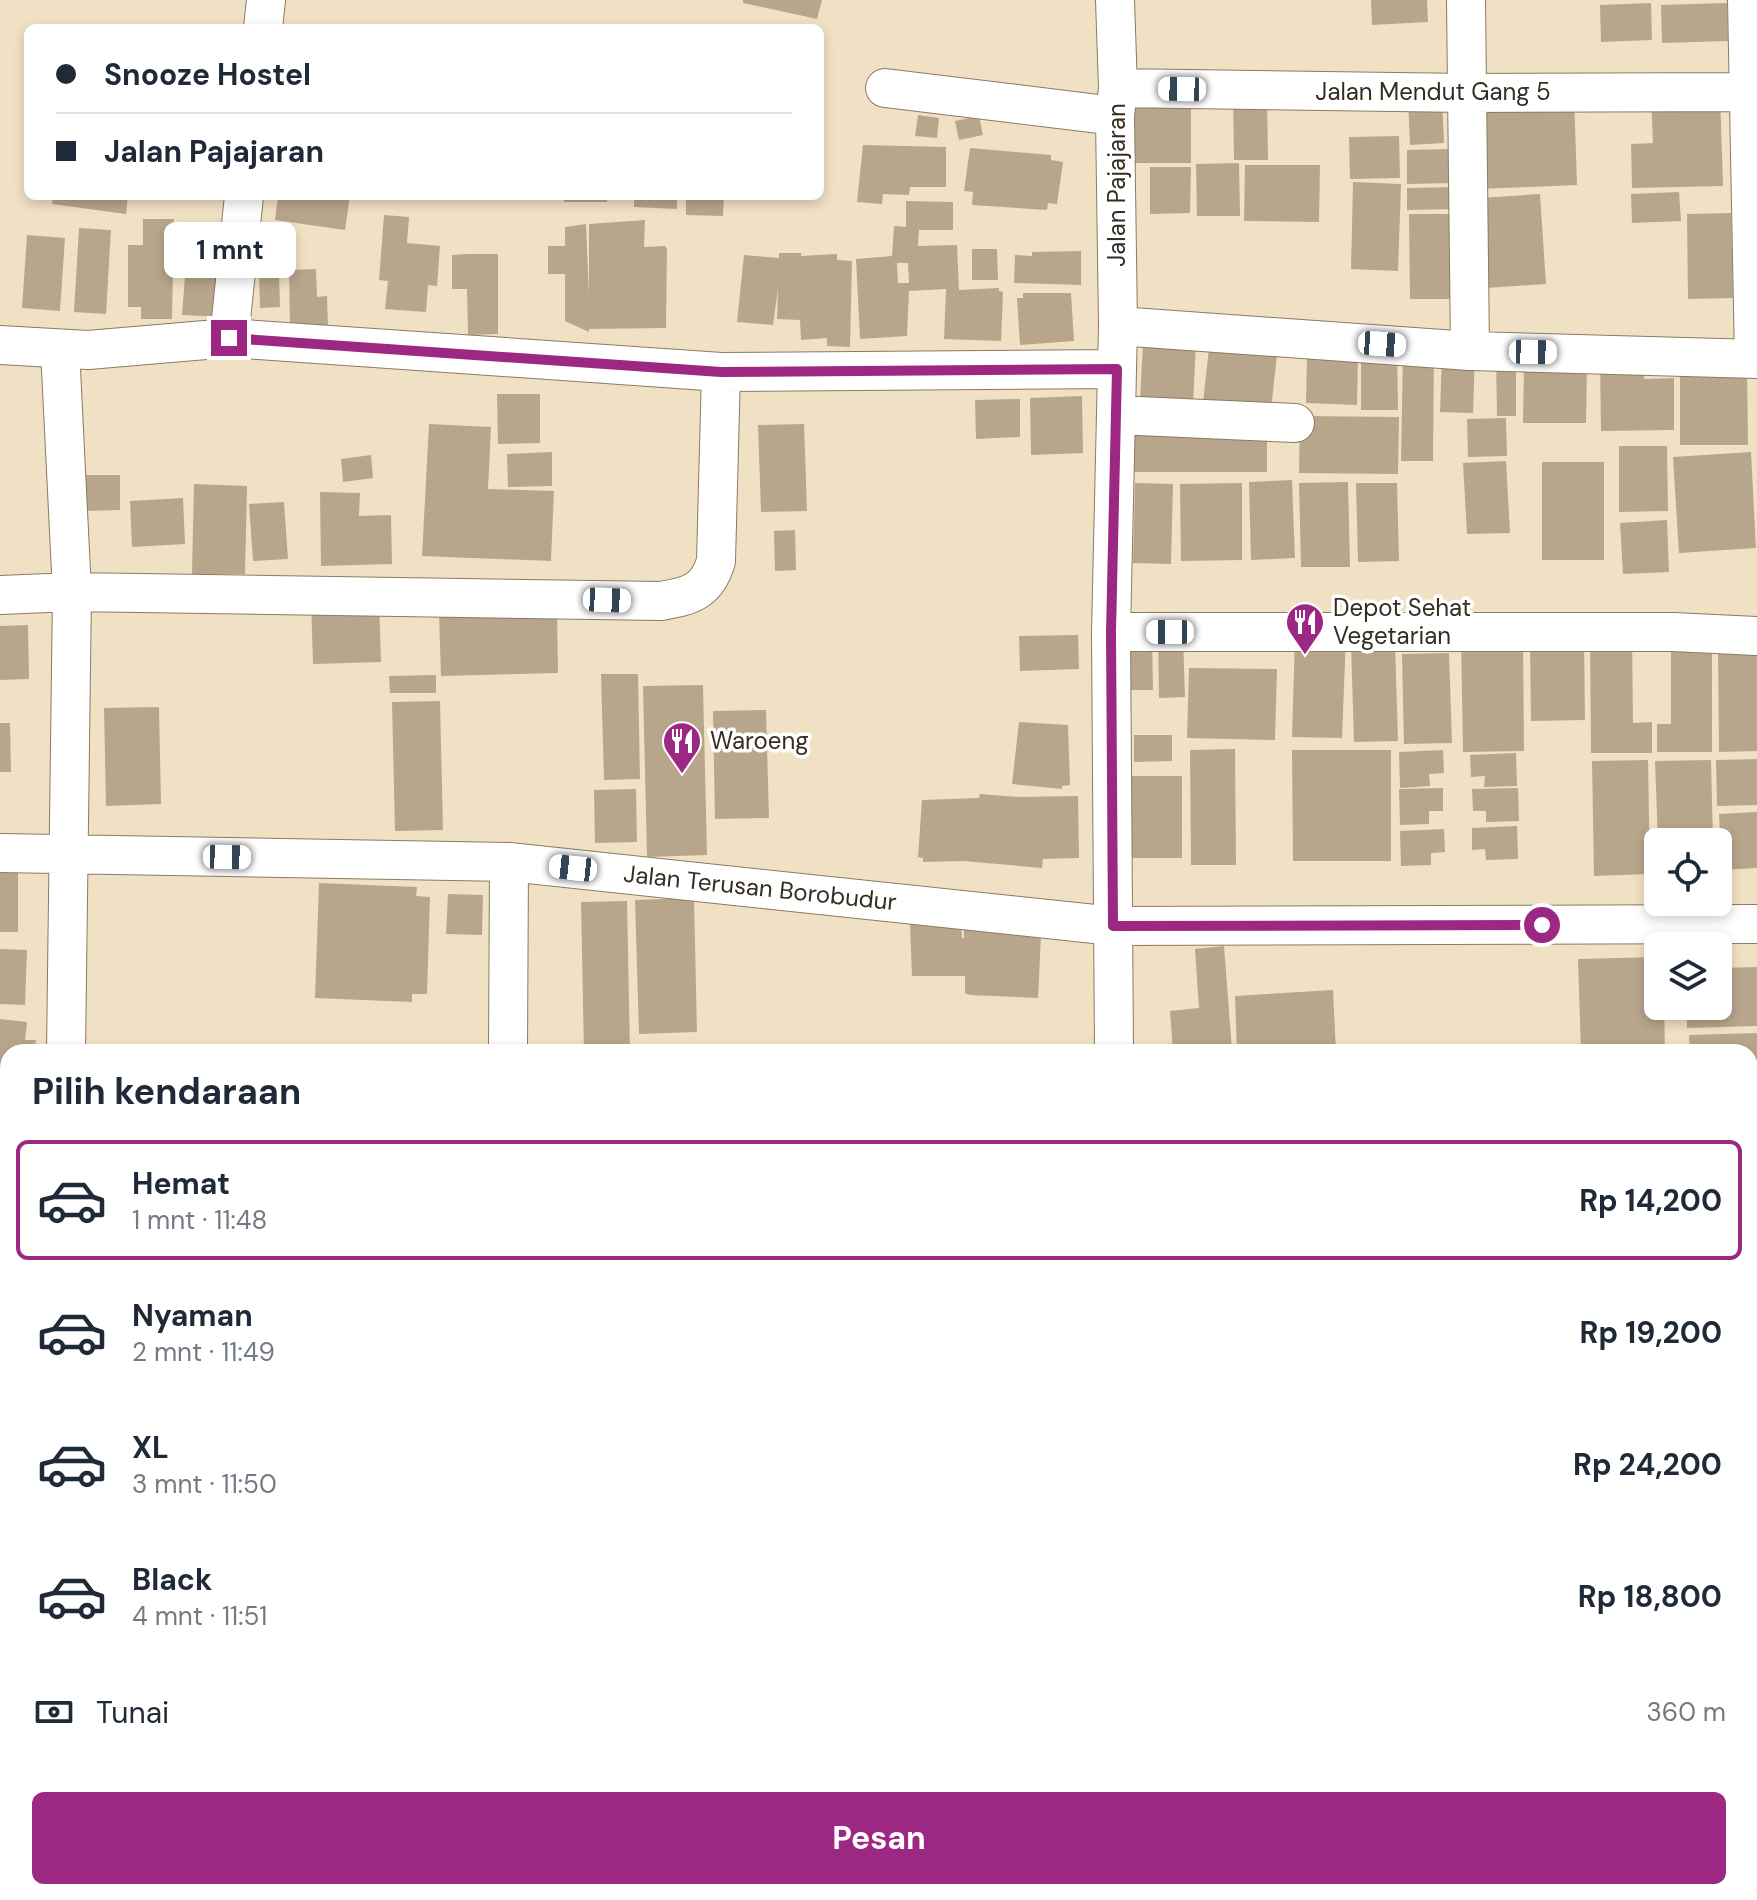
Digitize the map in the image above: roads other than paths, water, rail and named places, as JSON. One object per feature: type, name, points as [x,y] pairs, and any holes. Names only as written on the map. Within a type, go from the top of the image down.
[{"type":"street","points":[[263,24],[266,0]]},
{"type":"street","name":"Jalan Pajajaran","points":[[1114,1044],[1111,632],[1118,326],[1115,0]]},
{"type":"street","points":[[1466,0],[1470,351]]},
{"type":"street","points":[[1118,326],[1470,351],[1755,359],[1753,92],[1747,0]]},
{"type":"street","name":"Jalan Mendut Gang 5","points":[[885,88],[1116,102],[1467,93],[1753,92]]},
{"type":"street","points":[[229,338],[244,200]]},
{"type":"street","points":[[66,1044],[72,592],[30,347],[88,350],[229,338],[721,372],[1117,369]]},
{"type":"street","points":[[0,595],[72,592],[661,601],[687,597],[711,580],[716,561],[721,372]]},
{"type":"street","points":[[1116,415],[1295,423]]},
{"type":"street","points":[[1111,632],[1673,632],[1757,636]]},
{"type":"street","name":"Jalan Terusan Borobudur","points":[[0,853],[509,862],[1113,926],[1757,924]]},
{"type":"street","points":[[508,1044],[509,862]]},
{"type":"place","name":"Depot Sehat Vegetarian","points":[[1305,656]]},
{"type":"place","name":"Waroeng","points":[[682,775]]}]
